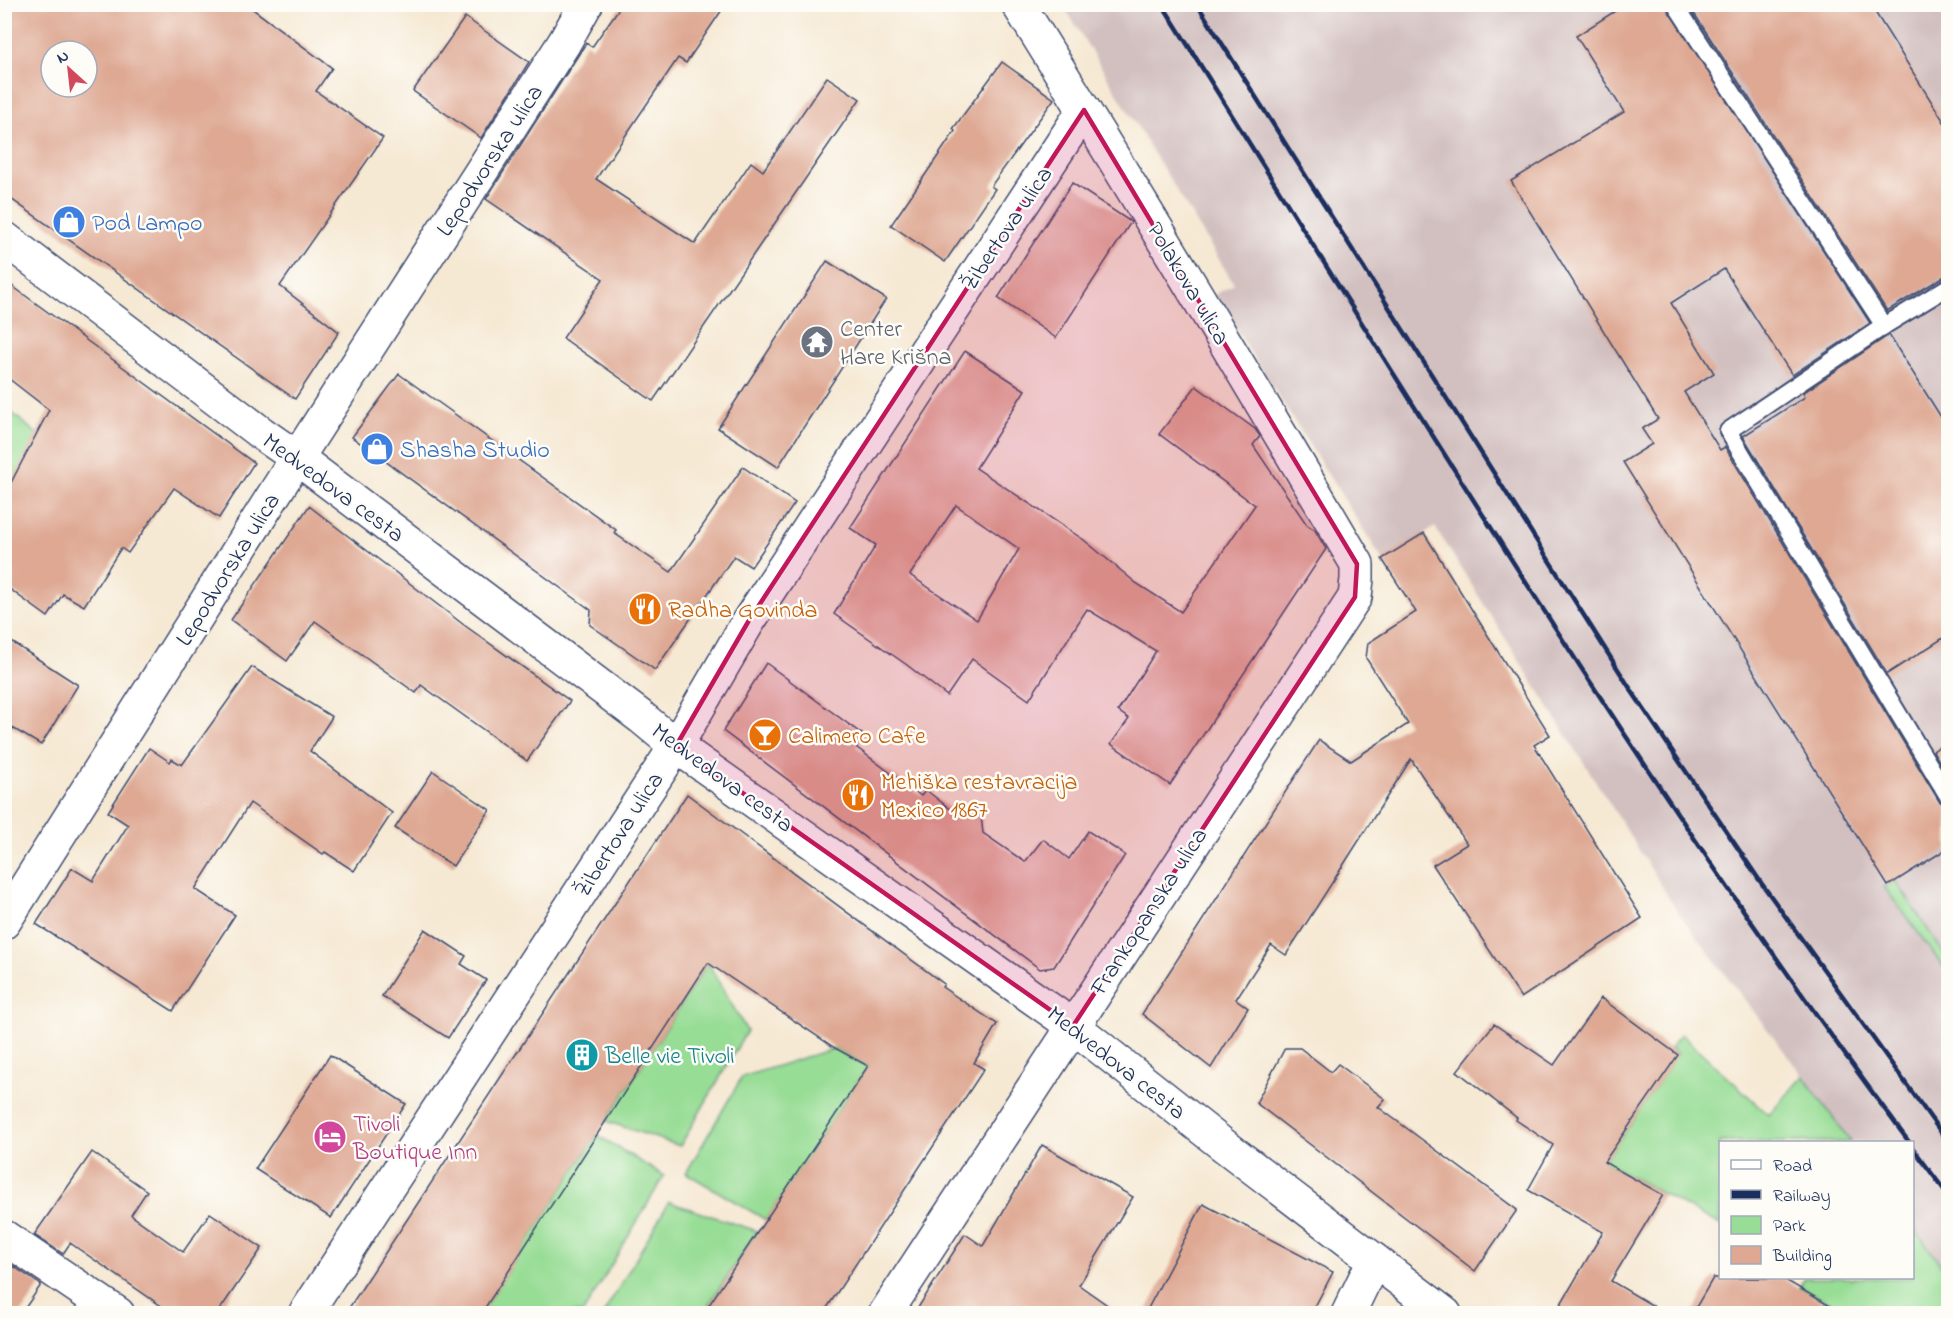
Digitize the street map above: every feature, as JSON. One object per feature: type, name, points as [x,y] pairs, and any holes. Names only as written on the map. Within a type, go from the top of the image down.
[{"type":"street","name":"Lepodvorska ulica","points":[[4,922],[297,458],[564,43],[586,4]]},
{"type":"street","name":"Polakova ulica","points":[[1018,4],[1357,564]]},
{"type":"street","name":"Žibertova ulica","points":[[305,1314],[676,746],[755,612],[1084,110]]},
{"type":"street","name":"Medvedova cesta","points":[[4,238],[251,426],[297,458],[641,717],[676,746],[1073,1026],[1222,1144],[1445,1314]]},
{"type":"street","name":"Frankopanska ulica","points":[[885,1314],[1355,597],[1357,564]]},
{"type":"street","points":[[4,1237],[118,1314]]},
{"type":"street","points":[[1348,1314],[1374,1260]]},
{"type":"lane","points":[[1676,4],[1884,326]]},
{"type":"lane","points":[[1948,287],[1884,326],[1728,431],[1948,796]]},
{"type":"highlighted area","points":[[1084,110],[1357,564],[1355,597],[1073,1026],[676,746],[748,622]]},
{"type":"shaded area","points":[[1063,5],[1948,5],[1948,1275],[1914,1227],[1914,1141],[1850,1141],[1680,915],[1435,527],[1382,559],[1214,295],[1234,284]]},
{"type":"green space","points":[[5,407],[37,434],[5,496]]},
{"type":"green space","points":[[1896,881],[1948,960],[1948,973],[1884,887]]},
{"type":"green space","points":[[708,963],[747,1031],[680,1146],[606,1121]]},
{"type":"green space","points":[[1681,1034],[1769,1115],[1803,1076],[1850,1141],[1719,1141],[1719,1224],[1604,1162],[1678,1054],[1670,1048]]},
{"type":"green space","points":[[835,1048],[868,1066],[766,1220],[686,1173],[742,1077]]},
{"type":"green space","points":[[597,1135],[664,1176],[583,1313],[481,1313]]},
{"type":"green space","points":[[669,1202],[757,1231],[703,1313],[604,1313]]},
{"type":"green space","points":[[1914,1227],[1948,1275],[1948,1313],[1850,1313],[1799,1287],[1804,1279],[1914,1279]]},
{"type":"building","points":[[4,4],[246,4],[332,68],[316,91],[383,138],[280,286],[339,332],[295,399],[4,194]]},
{"type":"building","points":[[622,4],[726,4],[686,63],[678,58],[596,179],[695,244],[751,162],[763,171],[827,77],[860,99],[653,401],[563,338],[603,279],[486,199],[586,43],[592,47]]},
{"type":"building","points":[[1626,4],[1665,4],[1870,323],[1792,375],[1724,269],[1671,303],[1714,373],[1684,392],[1720,450],[1725,447],[1939,801],[1948,806],[1948,848],[1888,886],[1623,462],[1652,444],[1642,429],[1658,419],[1511,181],[1624,112],[1576,36]]},
{"type":"building","points":[[1688,4],[1870,4],[1948,128],[1948,274],[1887,311]]},
{"type":"building","points":[[465,17],[529,62],[481,138],[413,91]]},
{"type":"building","points":[[1002,62],[1054,99],[991,186],[995,189],[945,262],[891,225],[955,131],[953,129]]},
{"type":"building","points":[[1072,183],[1131,222],[1056,338],[998,298]]},
{"type":"building","name":"Center Hare Krišna","points":[[827,261],[886,299],[778,467],[718,428]]},
{"type":"building","points":[[4,280],[254,463],[219,518],[174,488],[128,553],[121,548],[84,606],[63,594],[48,617],[4,585],[4,496],[49,410],[4,375]]},
{"type":"building","points":[[1889,335],[1948,428],[1948,635],[1887,674],[1743,436],[1805,397],[1803,393]]},
{"type":"building","points":[[965,351],[1025,390],[976,468],[1084,540],[1136,583],[1181,612],[1255,505],[1159,434],[1196,386],[1255,429],[1260,436],[1253,445],[1307,525],[1315,530],[1326,549],[1170,785],[1111,744],[1129,719],[1118,711],[1156,651],[1087,609],[1029,700],[972,659],[947,696],[834,614],[876,545],[850,528]],"holes":[[[956,505],[1019,549],[977,620],[910,575]]]},
{"type":"building","points":[[399,374],[616,530],[614,533],[671,572],[743,467],[795,503],[751,567],[734,556],[655,670],[590,625],[591,610],[352,437]]},
{"type":"building","points":[[309,506],[464,625],[570,701],[527,761],[421,685],[416,693],[315,621],[287,661],[231,620]]},
{"type":"building","points":[[1424,533],[1550,735],[1534,745],[1642,918],[1521,998],[1433,865],[1467,844],[1411,759],[1286,955],[1271,945],[1236,999],[1248,1008],[1211,1068],[1142,1014],[1319,740],[1351,761],[1408,724],[1366,658],[1368,643],[1416,612],[1382,559]]},
{"type":"building","points":[[4,637],[78,685],[41,745],[4,723]]},
{"type":"building","points":[[766,663],[863,735],[856,747],[921,796],[926,790],[954,812],[980,807],[983,833],[1025,862],[1043,839],[1069,859],[1088,831],[1125,855],[1054,967],[1040,969],[723,731]]},
{"type":"building","points":[[252,667],[332,717],[310,751],[392,813],[354,871],[325,852],[323,854],[250,803],[195,889],[235,915],[173,1011],[36,924],[72,868],[93,881],[128,825],[108,812],[149,748],[170,762],[172,759],[182,765]]},
{"type":"building","points":[[1948,741],[1948,776],[1933,751]]},
{"type":"building","points":[[433,771],[490,810],[453,866],[395,828]]},
{"type":"building","name":"Belle vie Tivoli","points":[[687,794],[944,984],[942,987],[997,1024],[974,1063],[984,1069],[823,1314],[703,1314],[868,1066],[835,1048],[708,963],[481,1314],[345,1314]]},
{"type":"building","points":[[425,929],[466,956],[461,964],[486,980],[448,1038],[382,996]]},
{"type":"building","points":[[1601,998],[1678,1055],[1604,1162],[1663,1195],[1611,1281],[1667,1314],[1555,1314],[1603,1232],[1528,1190],[1553,1145],[1516,1120],[1517,1118],[1457,1071],[1494,1024],[1554,1065]]},
{"type":"building","points":[[1285,1048],[1300,1048],[1331,1072],[1338,1064],[1385,1099],[1378,1107],[1517,1210],[1475,1271],[1256,1103]]},
{"type":"building","name":"Tivoli Boutique Inn","points":[[330,1055],[406,1104],[331,1218],[255,1169]]},
{"type":"building","points":[[1042,1145],[1133,1197],[1079,1285],[1120,1314],[914,1314],[965,1234],[983,1246]]},
{"type":"building","points":[[92,1152],[147,1191],[131,1215],[183,1252],[210,1213],[262,1248],[217,1314],[173,1314],[70,1243],[63,1254],[34,1235]]},
{"type":"building","points":[[1203,1204],[1333,1272],[1311,1314],[1145,1314]]},
{"type":"building","points":[[13,1266],[41,1285],[21,1314],[4,1314],[4,1278]]},
{"type":"building","points":[[1713,1278],[1719,1278],[1784,1279],[1844,1314],[1692,1314]]},
{"type":"railway","points":[[1162,4],[1433,437],[1617,723],[1712,865],[1908,1141]]},
{"type":"railway","points":[[1197,4],[1633,693],[1762,884],[1948,1142]]},
{"type":"railway","points":[[1914,1150],[1948,1195]]},
{"type":"place","name":"Pod Lampo","points":[[69,222]]},
{"type":"place","name":"Center Hare Krišna","points":[[817,342]]},
{"type":"place","name":"Shasha Studio","points":[[377,449]]},
{"type":"place","name":"Radha Govinda","points":[[645,609]]},
{"type":"place","name":"Calimero Cafe","points":[[765,735]]},
{"type":"place","name":"Mehiška restavracija Mexico 1867","points":[[858,795]]},
{"type":"place","name":"Belle vie Tivoli","points":[[582,1055]]},
{"type":"place","name":"Tivoli Boutique Inn","points":[[330,1137]]}]
